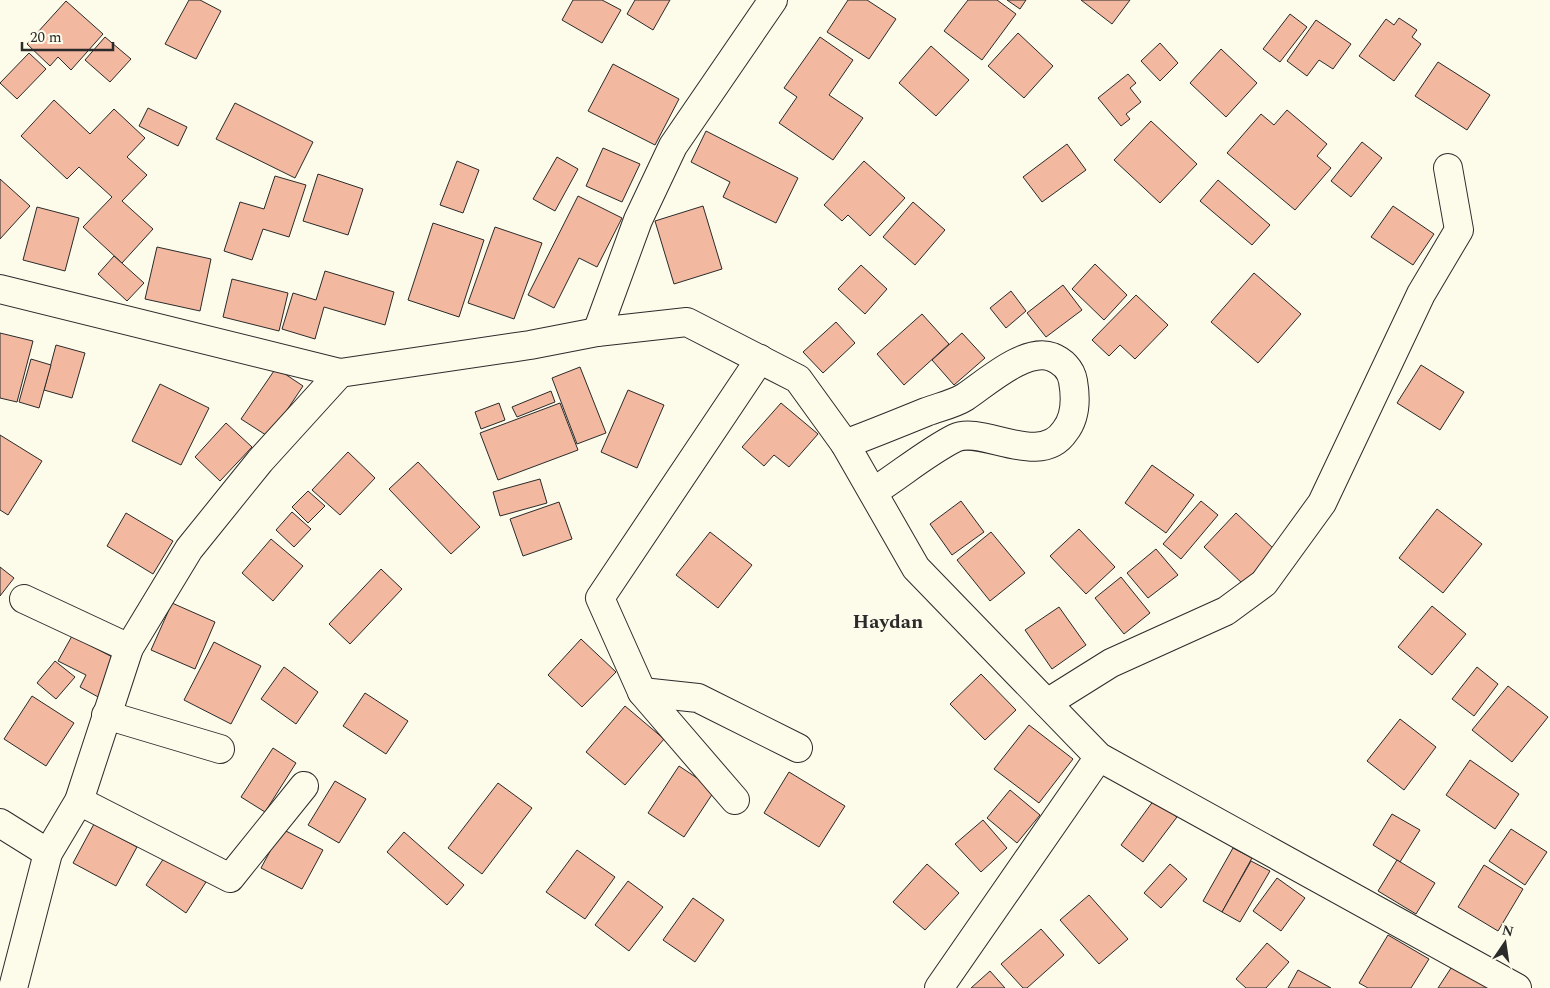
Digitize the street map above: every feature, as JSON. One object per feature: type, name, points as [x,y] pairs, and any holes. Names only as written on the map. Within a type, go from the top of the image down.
[{"type":"street","points":[[597,332],[638,220],[673,146],[773,0]]},
{"type":"street","points":[[1047,703],[1111,663],[1226,611],[1264,583],[1322,503],[1421,294],[1459,230],[1448,168]]},
{"type":"street","points":[[0,289],[340,374],[530,345],[597,332],[687,322],[798,379],[846,444],[916,568],[1100,758],[1517,988]]},
{"type":"street","points":[[846,444],[964,397],[991,376],[1029,359],[1047,356],[1062,361],[1073,378],[1075,397],[1072,422],[1061,438],[1039,446],[1014,445],[979,436],[957,437],[873,492]]},
{"type":"street","points":[[734,800],[642,692],[600,598],[760,359]]},
{"type":"street","points":[[13,988],[48,853],[79,801],[129,648],[189,549],[260,462],[340,374]]},
{"type":"street","points":[[24,599],[129,648]]},
{"type":"street","points":[[642,692],[698,698],[798,748]]},
{"type":"street","points":[[106,715],[220,749]]},
{"type":"street","points":[[939,988],[1100,758]]},
{"type":"street","points":[[79,801],[230,878],[304,786]]},
{"type":"street","points":[[0,822],[48,853]]},
{"type":"building","points":[[189,0],[200,0],[221,11],[196,59],[165,44]]},
{"type":"building","points":[[573,0],[602,0],[621,10],[602,43],[562,20]]},
{"type":"building","points":[[635,0],[670,0],[653,30],[627,14]]},
{"type":"building","points":[[848,0],[867,0],[896,19],[869,59],[827,32]]},
{"type":"building","points":[[968,0],[997,0],[1016,14],[982,60],[944,31]]},
{"type":"building","points":[[1007,0],[1026,0],[1020,9]]},
{"type":"building","points":[[1081,0],[1130,0],[1112,24]]},
{"type":"building","points":[[66,1],[103,34],[71,70],[58,57],[50,66],[27,44]]},
{"type":"building","points":[[1290,14],[1307,27],[1280,62],[1263,49]]},
{"type":"building","points":[[1399,18],[1417,30],[1412,37],[1421,44],[1394,81],[1359,56],[1386,19],[1394,25]]},
{"type":"building","points":[[1316,20],[1351,44],[1333,69],[1319,60],[1307,76],[1287,61]]},
{"type":"building","points":[[1018,33],[1053,66],[1024,98],[988,66]]},
{"type":"building","points":[[105,37],[131,59],[110,82],[85,60]]},
{"type":"building","points":[[820,37],[853,60],[829,95],[863,118],[833,160],[779,123],[797,97],[784,88]]},
{"type":"building","points":[[1160,43],[1178,63],[1160,81],[1141,61]]},
{"type":"building","points":[[931,46],[969,80],[936,116],[899,83]]},
{"type":"building","points":[[1221,49],[1257,83],[1226,117],[1190,83]]},
{"type":"building","points":[[29,53],[46,69],[17,99],[0,83]]},
{"type":"building","points":[[1438,62],[1490,95],[1467,130],[1415,96]]},
{"type":"building","points":[[613,64],[679,99],[655,145],[588,111]]},
{"type":"building","points":[[1128,74],[1136,83],[1130,88],[1141,102],[1126,114],[1130,119],[1121,126],[1098,98]]},
{"type":"building","points":[[54,100],[90,134],[114,109],[145,138],[127,157],[147,175],[122,201],[153,229],[122,263],[83,227],[112,197],[79,167],[67,179],[21,136]]},
{"type":"building","points":[[235,103],[313,142],[295,178],[216,139]]},
{"type":"building","points":[[148,108],[187,127],[178,146],[139,126]]},
{"type":"building","points":[[1287,110],[1327,144],[1317,156],[1331,168],[1295,210],[1227,153],[1261,114],[1274,125]]},
{"type":"building","points":[[1151,121],[1197,164],[1160,203],[1114,160]]},
{"type":"building","points":[[706,131],[798,178],[776,223],[723,197],[730,182],[691,162]]},
{"type":"building","points":[[1362,142],[1382,158],[1351,197],[1331,181]]},
{"type":"building","points":[[1067,144],[1086,170],[1042,202],[1023,177]]},
{"type":"building","points":[[603,148],[640,164],[622,202],[586,186]]},
{"type":"building","points":[[557,157],[578,169],[555,211],[533,199]]},
{"type":"building","points":[[457,161],[479,170],[463,213],[440,205]]},
{"type":"building","points":[[864,161],[905,198],[870,236],[848,215],[842,221],[824,205]]},
{"type":"building","points":[[318,174],[363,189],[348,235],[303,221]]},
{"type":"building","points":[[275,176],[306,185],[289,237],[263,229],[252,260],[224,251],[240,202],[264,209]]},
{"type":"building","points":[[0,179],[30,206],[0,239]]},
{"type":"building","points":[[1218,180],[1270,225],[1252,245],[1200,201]]},
{"type":"building","points":[[578,196],[622,218],[597,267],[579,258],[554,308],[528,295]]},
{"type":"building","points":[[913,202],[945,230],[915,265],[883,237]]},
{"type":"building","points":[[703,206],[722,269],[674,284],[655,221]]},
{"type":"building","points":[[1393,206],[1434,234],[1413,265],[1371,237]]},
{"type":"building","points":[[37,207],[79,218],[65,271],[23,260]]},
{"type":"building","points":[[433,223],[484,240],[459,317],[408,300]]},
{"type":"building","points":[[495,227],[542,243],[514,319],[468,303]]},
{"type":"building","points":[[157,247],[211,259],[200,311],[145,299]]},
{"type":"building","points":[[114,256],[144,283],[127,301],[98,274]]},
{"type":"building","points":[[1095,264],[1127,295],[1104,320],[1072,289]]},
{"type":"building","points":[[861,265],[887,289],[865,314],[838,289]]},
{"type":"building","points":[[325,271],[394,292],[385,325],[324,307],[315,339],[282,329],[293,293],[316,300]]},
{"type":"building","points":[[1254,273],[1301,314],[1258,363],[1211,322]]},
{"type":"building","points":[[232,279],[288,293],[279,331],[223,317]]},
{"type":"building","points":[[1063,285],[1082,310],[1046,337],[1027,313]]},
{"type":"building","points":[[1011,291],[1026,311],[1006,328],[990,308]]},
{"type":"building","points":[[1136,295],[1168,325],[1135,359],[1120,345],[1109,356],[1092,340]]},
{"type":"building","points":[[922,314],[949,344],[904,385],[877,354]]},
{"type":"building","points":[[836,322],[855,343],[823,373],[803,352]]},
{"type":"building","points":[[0,333],[33,341],[17,402],[0,398]]},
{"type":"building","points":[[962,333],[985,358],[954,385],[932,360]]},
{"type":"building","points":[[56,345],[85,353],[72,398],[44,390]]},
{"type":"building","points":[[31,359],[51,365],[39,408],[19,402]]},
{"type":"building","points":[[1421,365],[1464,392],[1440,430],[1397,403]]},
{"type":"building","points":[[580,367],[606,433],[577,444],[552,378]]},
{"type":"building","points":[[276,368],[303,386],[269,437],[241,419]]},
{"type":"building","points":[[160,384],[209,408],[181,465],[132,441]]},
{"type":"building","points":[[628,390],[664,405],[637,468],[601,452]]},
{"type":"building","points":[[551,391],[555,402],[517,417],[512,407]]},
{"type":"building","points":[[499,403],[505,420],[481,429],[475,412]]},
{"type":"building","points":[[560,403],[578,450],[498,480],[480,433]]},
{"type":"building","points":[[781,403],[818,434],[789,467],[774,455],[764,466],[742,447]]},
{"type":"building","points":[[226,423],[252,447],[220,481],[195,457]]},
{"type":"building","points":[[0,435],[42,461],[8,515],[0,510]]},
{"type":"building","points":[[348,452],[375,478],[340,515],[312,490]]},
{"type":"building","points":[[418,462],[480,527],[451,554],[389,489]]},
{"type":"building","points":[[1152,465],[1194,495],[1166,533],[1125,503]]},
{"type":"building","points":[[540,479],[547,503],[500,516],[493,492]]},
{"type":"building","points":[[308,491],[325,506],[308,523],[292,507]]},
{"type":"building","points":[[961,501],[984,532],[952,555],[930,524]]},
{"type":"building","points":[[1201,501],[1218,515],[1181,559],[1163,544]]},
{"type":"building","points":[[559,502],[572,539],[523,556],[510,519]]},
{"type":"building","points":[[1437,509],[1482,544],[1443,593],[1399,558]]},
{"type":"building","points":[[292,512],[311,529],[294,547],[276,530]]},
{"type":"building","points":[[126,513],[173,541],[153,574],[107,546]]},
{"type":"building","points":[[1236,513],[1275,550],[1243,584],[1204,547]]},
{"type":"building","points":[[1079,529],[1115,567],[1086,594],[1050,556]]},
{"type":"building","points":[[710,532],[752,565],[718,608],[676,575]]},
{"type":"building","points":[[991,532],[1025,573],[990,601],[957,560]]},
{"type":"building","points":[[271,539],[303,566],[273,601],[242,573]]},
{"type":"building","points":[[1156,549],[1178,575],[1148,598],[1127,573]]},
{"type":"building","points":[[0,567],[14,578],[0,596]]},
{"type":"building","points":[[381,569],[402,589],[350,644],[329,624]]},
{"type":"building","points":[[1121,577],[1150,613],[1124,634],[1095,598]]},
{"type":"building","points":[[172,603],[215,622],[195,669],[151,650]]},
{"type":"building","points":[[1432,606],[1466,634],[1432,675],[1398,647]]},
{"type":"building","points":[[1059,607],[1086,645],[1052,669],[1025,630]]},
{"type":"building","points":[[72,636],[120,661],[100,698],[80,687],[86,675],[58,661]]},
{"type":"building","points":[[581,639],[616,672],[582,707],[548,675]]},
{"type":"building","points":[[214,642],[261,666],[231,724],[184,700]]},
{"type":"building","points":[[55,661],[75,677],[56,699],[37,683]]},
{"type":"building","points":[[284,667],[318,692],[296,724],[261,699]]},
{"type":"building","points":[[1477,667],[1498,684],[1474,716],[1452,699]]},
{"type":"building","points":[[981,674],[1016,710],[985,740],[950,704]]},
{"type":"building","points":[[1508,686],[1548,717],[1512,762],[1472,730]]},
{"type":"building","points":[[365,693],[408,721],[386,754],[343,726]]},
{"type":"building","points":[[32,696],[74,723],[46,766],[4,739]]},
{"type":"building","points":[[625,706],[664,739],[625,785],[586,752]]},
{"type":"building","points":[[1400,719],[1436,747],[1404,790],[1367,761]]},
{"type":"building","points":[[1029,725],[1073,759],[1039,803],[994,769]]},
{"type":"building","points":[[273,748],[296,763],[265,812],[241,797]]},
{"type":"building","points":[[1470,760],[1519,794],[1495,829],[1446,795]]},
{"type":"building","points":[[679,766],[715,790],[684,837],[648,813]]},
{"type":"building","points":[[789,772],[845,806],[819,847],[764,813]]},
{"type":"building","points":[[335,781],[366,799],[339,843],[308,825]]},
{"type":"building","points":[[498,783],[532,808],[482,874],[448,848]]},
{"type":"building","points":[[1010,790],[1040,815],[1017,843],[987,818]]},
{"type":"building","points":[[1154,800],[1177,817],[1143,862],[1121,845]]},
{"type":"building","points":[[1392,814],[1420,830],[1400,862],[1373,845]]},
{"type":"building","points":[[983,820],[1007,848],[981,872],[955,844]]},
{"type":"building","points":[[94,824],[137,847],[116,886],[73,863]]},
{"type":"building","points":[[282,829],[323,850],[302,889],[261,868]]},
{"type":"building","points":[[1511,829],[1547,852],[1525,885],[1489,861]]},
{"type":"building","points":[[404,832],[464,885],[447,905],[387,852]]},
{"type":"building","points":[[1233,848],[1252,858],[1222,912],[1203,901]]},
{"type":"building","points":[[577,850],[615,877],[585,919],[546,892]]},
{"type":"building","points":[[166,855],[206,882],[186,913],[146,885]]},
{"type":"building","points":[[1397,860],[1435,883],[1416,914],[1378,891]]},
{"type":"building","points":[[1251,861],[1270,871],[1240,922],[1222,912]]},
{"type":"building","points":[[927,864],[959,893],[925,930],[893,902]]},
{"type":"building","points":[[1170,864],[1187,879],[1161,908],[1144,893]]},
{"type":"building","points":[[1484,865],[1523,889],[1498,931],[1458,907]]},
{"type":"building","points":[[1277,878],[1305,898],[1281,931],[1253,911]]},
{"type":"building","points":[[628,881],[663,907],[629,951],[595,925]]},
{"type":"building","points":[[1089,895],[1128,939],[1099,964],[1060,920]]},
{"type":"building","points":[[693,898],[724,920],[695,962],[663,940]]},
{"type":"building","points":[[1041,929],[1064,955],[1027,988],[1023,988],[1001,964]]},
{"type":"building","points":[[1388,935],[1429,959],[1411,988],[1368,988],[1359,983]]},
{"type":"building","points":[[1267,943],[1289,962],[1266,988],[1246,988],[1236,979]]},
{"type":"building","points":[[1453,965],[1491,988],[1438,988]]},
{"type":"building","points":[[1298,970],[1331,988],[1288,988]]},
{"type":"building","points":[[990,971],[1005,988],[971,988]]},
{"type":"district","name":"Haydan","points":[[888,622]]}]
